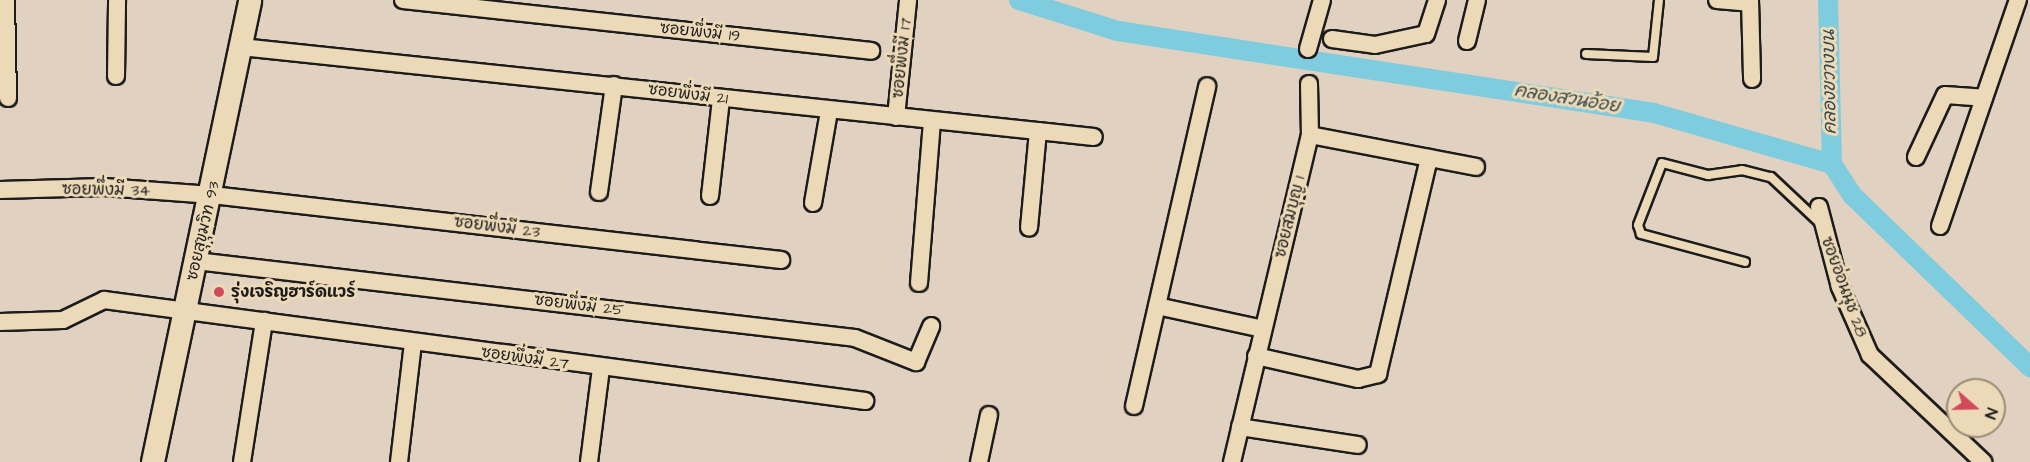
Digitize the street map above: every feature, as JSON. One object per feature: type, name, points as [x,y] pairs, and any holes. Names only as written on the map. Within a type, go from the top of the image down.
[{"type":"street","points":[[6,0],[8,98]]},
{"type":"street","points":[[116,76],[117,0]]},
{"type":"street","name":"ซอยสุขุมวิท 93","points":[[153,462],[185,307],[212,195],[250,0]]},
{"type":"street","name":"ซอยพึ่งมี 19","points":[[403,0],[530,6],[871,51]]},
{"type":"street","name":"ซอยพึ่งมี 17","points":[[896,117],[908,0]]},
{"type":"street","points":[[1308,50],[1322,0]]},
{"type":"street","points":[[1332,39],[1375,45],[1426,34],[1437,0]]},
{"type":"street","points":[[1467,41],[1477,0]]},
{"type":"street","points":[[1717,0],[1750,2],[1752,79]]},
{"type":"street","points":[[1940,226],[2018,0]]},
{"type":"street","name":"ซอยพึ่งมี 21","points":[[241,47],[614,85],[829,111],[1094,136]]},
{"type":"street","name":"ซอยสมบุญ 1","points":[[1232,462],[1310,135],[1309,84]]},
{"type":"street","points":[[599,192],[614,85]]},
{"type":"street","points":[[1134,406],[1207,86]]},
{"type":"street","points":[[1916,157],[1945,95],[1984,98]]},
{"type":"street","points":[[710,196],[721,99]]},
{"type":"street","points":[[813,203],[829,111]]},
{"type":"street","points":[[919,283],[932,121]]},
{"type":"street","points":[[1029,228],[1038,131]]},
{"type":"street","points":[[1310,135],[1476,167]]},
{"type":"street","points":[[1256,356],[1358,380],[1378,374],[1429,158]]},
{"type":"street","name":"ซอยพึ่งมี 34","points":[[0,190],[104,187],[212,195]]},
{"type":"street","name":"ซอยพึ่งมี 23","points":[[212,195],[781,260]]},
{"type":"street","name":"ซอยอ่อนนุช 28","points":[[1819,207],[1821,224],[1870,355],[1983,462]]},
{"type":"street","name":"ซอยพึ่งมี 25","points":[[196,261],[855,338],[916,362],[931,326]]},
{"type":"street","name":"ซอยพึ่งมี 27","points":[[0,322],[63,320],[104,300],[185,307],[413,343],[865,401]]},
{"type":"street","points":[[1157,306],[1263,329]]},
{"type":"street","points":[[243,462],[264,321]]},
{"type":"street","points":[[399,462],[413,343]]},
{"type":"street","points":[[590,462],[601,368]]},
{"type":"street","points":[[979,462],[989,415]]},
{"type":"street","points":[[1240,427],[1358,444]]},
{"type":"lane","points":[[1586,54],[1653,57],[1659,0]]},
{"type":"lane","points":[[1745,262],[1641,234],[1638,225],[1662,163],[1708,175],[1742,170],[1771,177],[1821,224]]},
{"type":"waterway","name":"คลองสวนอ้อย","points":[[1019,0],[1118,31],[1654,113],[1832,164],[1852,195],[2030,367]]},
{"type":"waterway","name":"คลองขวางบน","points":[[1828,0],[1832,164]]},
{"type":"place","name":"รุ่งเจริญฮาร์ดแวร์","points":[[219,292]]}]
